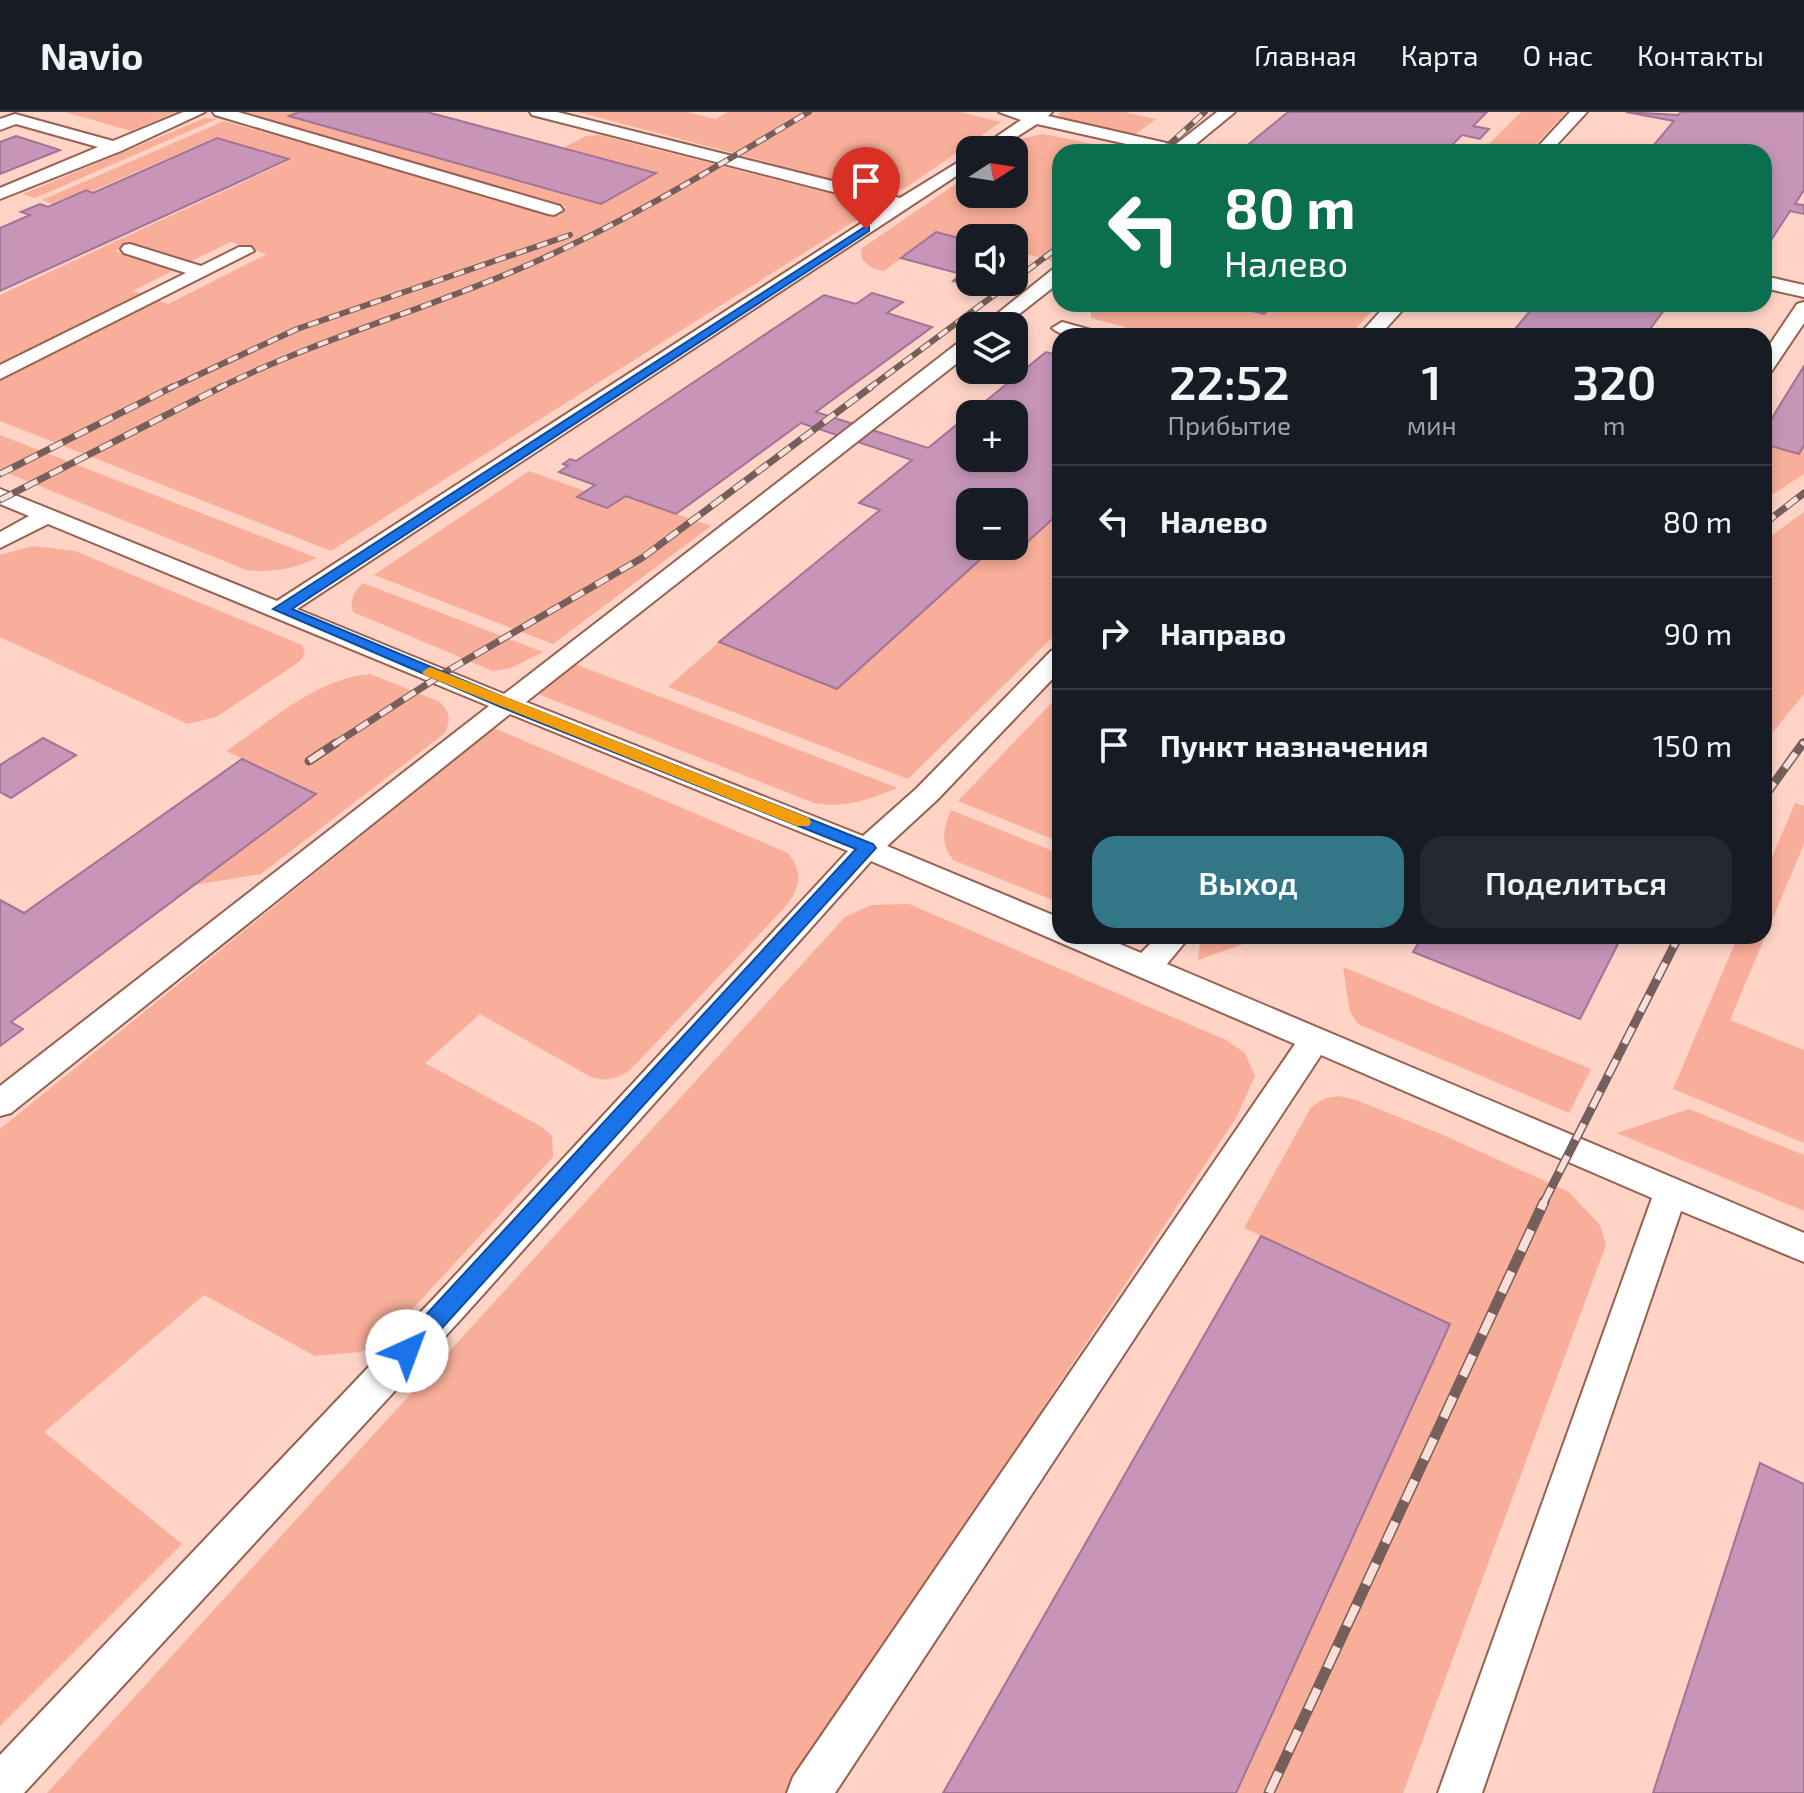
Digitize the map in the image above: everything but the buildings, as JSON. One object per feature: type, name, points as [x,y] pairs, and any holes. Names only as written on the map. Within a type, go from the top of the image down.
[{"type":"lane","points":[[0,194],[197,112]]},
{"type":"lane","points":[[221,112],[554,210]]},
{"type":"lane","points":[[538,112],[902,204]]},
{"type":"lane","points":[[1007,112],[1039,115],[1149,144]]},
{"type":"lane","points":[[1189,144],[1227,112]]},
{"type":"lane","points":[[1549,144],[1579,112]]},
{"type":"lane","points":[[1007,136],[1039,115]]},
{"type":"lane","points":[[0,125],[15,119],[115,147]]},
{"type":"lane","points":[[281,609],[956,169]]},
{"type":"lane","points":[[130,249],[202,272]]},
{"type":"lane","points":[[0,373],[245,251]]},
{"type":"lane","points":[[1010,312],[1052,279]]},
{"type":"lane","points":[[1772,284],[1804,291]]},
{"type":"lane","points":[[1772,356],[1804,308]]},
{"type":"lane","points":[[1376,328],[1390,312]]},
{"type":"lane","points":[[0,1104],[956,354]]},
{"type":"lane","points":[[0,496],[867,848],[1052,927]]},
{"type":"lane","points":[[0,541],[48,515]]},
{"type":"lane","points":[[0,1787],[450,1306],[867,848],[927,794],[1052,664]]},
{"type":"lane","points":[[1092,944],[1804,1248]]},
{"type":"lane","points":[[1146,967],[1168,944]]},
{"type":"lane","points":[[809,1793],[1315,1039]]},
{"type":"lane","points":[[1460,1793],[1671,1191]]},
{"type":"shaded area","points":[[0,112],[1804,112],[1804,1793],[0,1793]]},
{"type":"shaded area","points":[[65,112],[176,112],[131,131]]},
{"type":"shaded area","points":[[246,112],[299,112],[291,115],[563,148],[586,136],[599,135],[852,199],[861,213],[858,219],[331,551],[0,421],[0,378],[156,300],[168,304],[267,254],[231,242],[189,262],[130,243],[115,251],[174,270],[133,291],[145,295],[0,367],[0,295],[293,159],[217,137],[92,191],[85,189],[52,204],[42,200],[224,121],[552,215],[567,207]]},
{"type":"shaded area","points":[[578,112],[688,112],[715,119],[728,112],[960,112],[1001,122],[981,136],[956,136],[956,153],[904,189],[881,191]]},
{"type":"shaded area","points":[[1125,112],[1156,119],[1133,136],[1062,121],[1058,114]]},
{"type":"shaded area","points":[[1521,112],[1566,112],[1536,144],[1489,144]]},
{"type":"shaded area","points":[[205,118],[217,119],[35,198],[23,194]]},
{"type":"shaded area","points":[[1043,134],[1093,144],[1052,144],[1052,261],[1028,255],[1028,224],[956,224],[956,237],[937,232],[884,271],[872,268],[862,260],[861,249],[956,184],[956,208],[1028,208],[1028,137]]},
{"type":"shaded area","points":[[1091,312],[1371,312],[1356,328],[1126,328],[1091,318]]},
{"type":"shaded area","points":[[0,435],[317,558],[282,569],[246,570],[0,470]]},
{"type":"shaded area","points":[[1804,445],[1804,474],[1772,495],[1772,446],[1799,454]]},
{"type":"shaded area","points":[[529,471],[585,491],[578,498],[607,508],[626,496],[711,526],[553,644],[374,575]]},
{"type":"shaded area","points":[[1804,512],[1804,694],[1772,733],[1772,535]]},
{"type":"shaded area","points":[[1052,519],[1052,638],[908,779],[668,687],[719,642],[837,689],[980,560],[1028,560],[1028,541]]},
{"type":"shaded area","points":[[33,546],[75,551],[302,645],[305,654],[299,662],[216,717],[188,724],[0,637],[0,555]]},
{"type":"shaded area","points":[[363,583],[543,652],[511,668],[493,671],[353,612],[353,596]]},
{"type":"shaded area","points":[[575,664],[898,788],[847,804],[814,803],[538,694]]},
{"type":"shaded area","points":[[370,674],[440,702],[448,716],[445,733],[261,874],[195,885],[316,794],[226,751],[313,692],[350,677]]},
{"type":"shaded area","points":[[1052,702],[1052,839],[958,801]]},
{"type":"shaded area","points":[[494,728],[788,853],[798,873],[795,891],[787,905],[630,1070],[620,1076],[611,1079],[591,1077],[480,1014],[425,1063],[542,1127],[552,1136],[553,1157],[381,1343],[360,1352],[315,1356],[204,1295],[44,1432],[182,1544],[0,1726],[0,1129]]},
{"type":"shaded area","points":[[1795,803],[1804,806],[1804,844],[1772,920],[1772,857]]},
{"type":"shaded area","points":[[951,810],[1052,851],[1052,900],[953,860],[946,847],[946,824]]},
{"type":"shaded area","points":[[909,904],[1226,1040],[1245,1053],[1255,1076],[1236,1118],[786,1793],[47,1793],[845,917],[871,905]]},
{"type":"shaded area","points":[[1200,944],[1243,944],[1198,960]]},
{"type":"shaded area","points":[[1735,944],[1762,944],[1730,1020],[1804,1050],[1804,1143],[1673,1089]]},
{"type":"shaded area","points":[[1343,967],[1591,1069],[1569,1113],[1358,1024],[1350,1012]]},
{"type":"shaded area","points":[[1339,1096],[1441,1134],[1569,1192],[1600,1225],[1606,1245],[1403,1793],[1236,1793],[1450,1324],[1244,1228],[1311,1107],[1326,1098]]},
{"type":"shaded area","points":[[1689,1109],[1804,1155],[1804,1211],[1617,1133]]},
{"type":"railway","points":[[219,388],[292,355],[483,284],[559,251],[668,194],[809,112]]},
{"type":"railway","points":[[1170,144],[1205,112]]},
{"type":"railway","points":[[169,389],[297,329],[570,235]]},
{"type":"railway","points":[[868,389],[1052,252]]},
{"type":"railway","points":[[333,745],[449,670],[642,558],[871,387]]},
{"type":"railway","points":[[0,500],[219,388]]},
{"type":"railway","points":[[0,474],[169,389]]},
{"type":"railway","points":[[1772,518],[1804,493]]},
{"type":"railway","points":[[1772,786],[1803,743]]},
{"type":"railway","points":[[309,761],[333,745]]},
{"type":"railway","points":[[1544,1202],[1675,944]]},
{"type":"railway","points":[[1269,1793],[1544,1202]]},
{"type":"slow traffic","points":[[430,672],[803,822]]},
{"type":"route","points":[[407,1351],[867,848],[507,704],[281,609],[866,229]]}]
